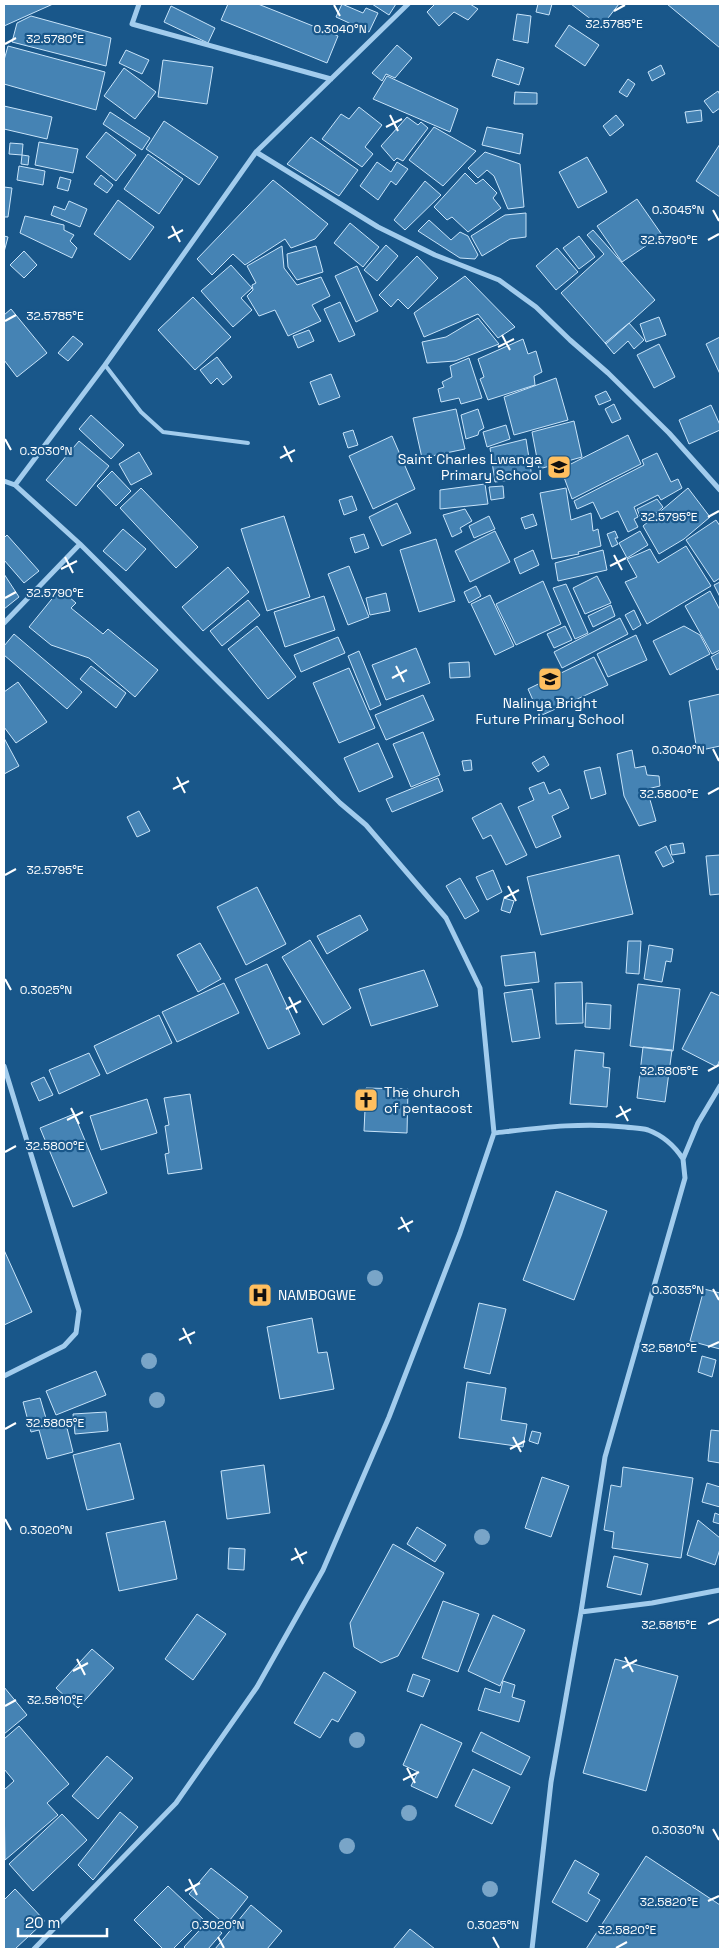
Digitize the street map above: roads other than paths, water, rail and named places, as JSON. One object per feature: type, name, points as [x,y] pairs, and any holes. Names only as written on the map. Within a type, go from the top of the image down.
[{"type":"street","points":[[139,4],[132,24],[330,79]]},
{"type":"street","points":[[15,485],[105,365],[256,152],[408,4]]},
{"type":"street","points":[[256,152],[378,227],[435,255],[499,280],[536,307],[608,373],[669,433],[720,490]]},
{"type":"street","points":[[4,481],[15,485],[80,544],[340,803],[366,825],[446,918],[480,988],[494,1133],[460,1234],[389,1417],[323,1570],[257,1687],[176,1803],[34,1949]]},
{"type":"street","points":[[4,623],[80,544]]},
{"type":"street","points":[[4,1066],[79,1311],[76,1332],[64,1346],[4,1376]]},
{"type":"street","points":[[532,1949],[551,1782],[581,1612],[605,1457],[684,1178],[683,1159],[698,1123],[720,1086]]},
{"type":"street","points":[[494,1133],[577,1124],[600,1124],[647,1129],[675,1147],[683,1159]]},
{"type":"street","points":[[581,1612],[652,1603],[720,1590]]},
{"type":"lane","points":[[105,365],[141,412],[163,432],[248,443]]},
{"type":"place","name":"Saint Charles Lwanga Primary School","points":[[559,467]]},
{"type":"place","name":"Nalinya Bright Future Primary School","points":[[550,679]]},
{"type":"place","name":"The church of pentacost","points":[[366,1100]]},
{"type":"place","name":"NAMBOGWE","points":[[260,1295]]}]
